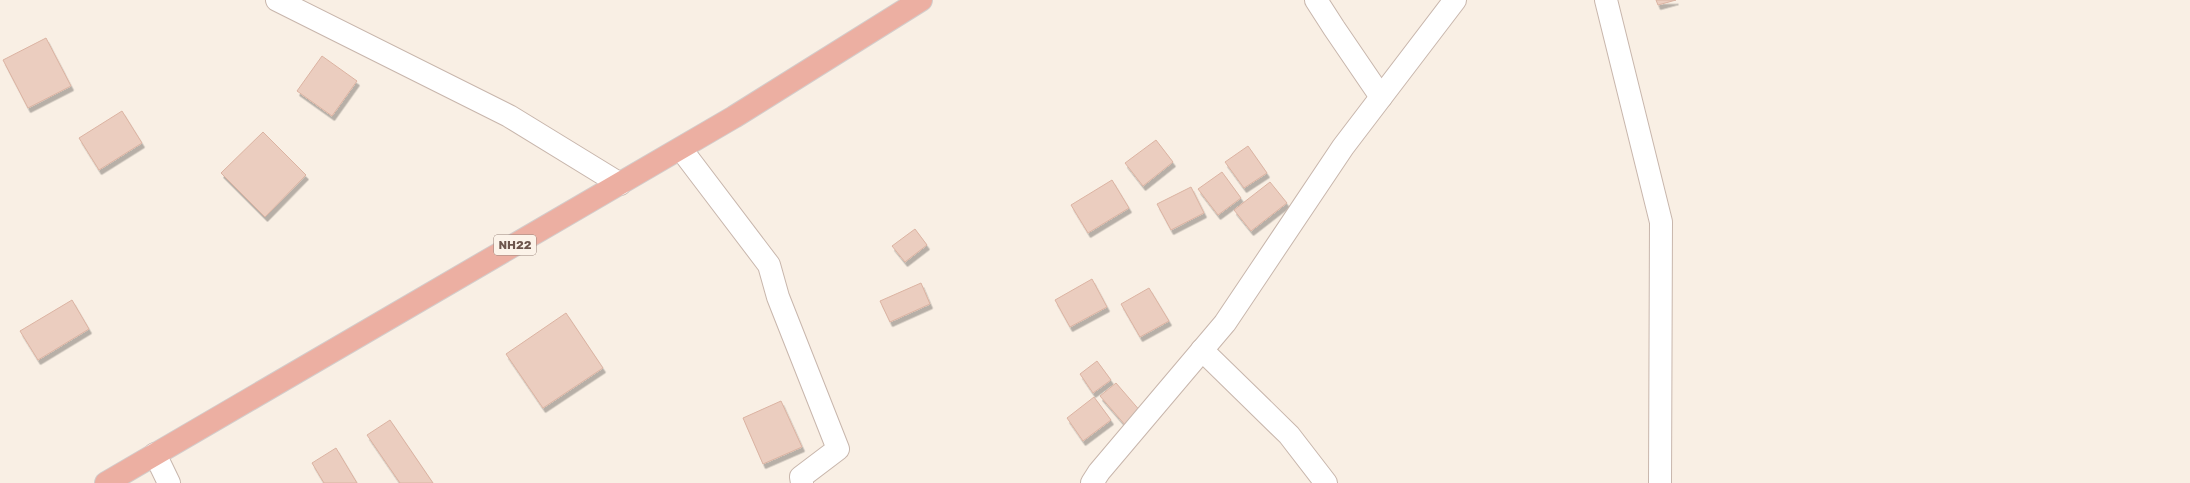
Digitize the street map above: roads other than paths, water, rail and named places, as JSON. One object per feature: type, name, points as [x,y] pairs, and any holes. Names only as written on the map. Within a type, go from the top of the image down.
[{"type":"highway","name":"NH22","points":[[106,483],[681,148],[921,0]]},
{"type":"street","points":[[277,0],[509,116],[620,184]]},
{"type":"street","points":[[1316,0],[1382,97]]},
{"type":"street","points":[[1092,483],[1099,472],[1225,323],[1343,147],[1455,0]]},
{"type":"street","points":[[1606,0],[1661,222],[1660,483]]},
{"type":"street","points":[[681,148],[769,265],[778,296],[838,450],[801,477],[802,483]]},
{"type":"street","points":[[1202,350],[1289,435],[1326,483]]},
{"type":"street","points":[[155,454],[169,483]]}]
